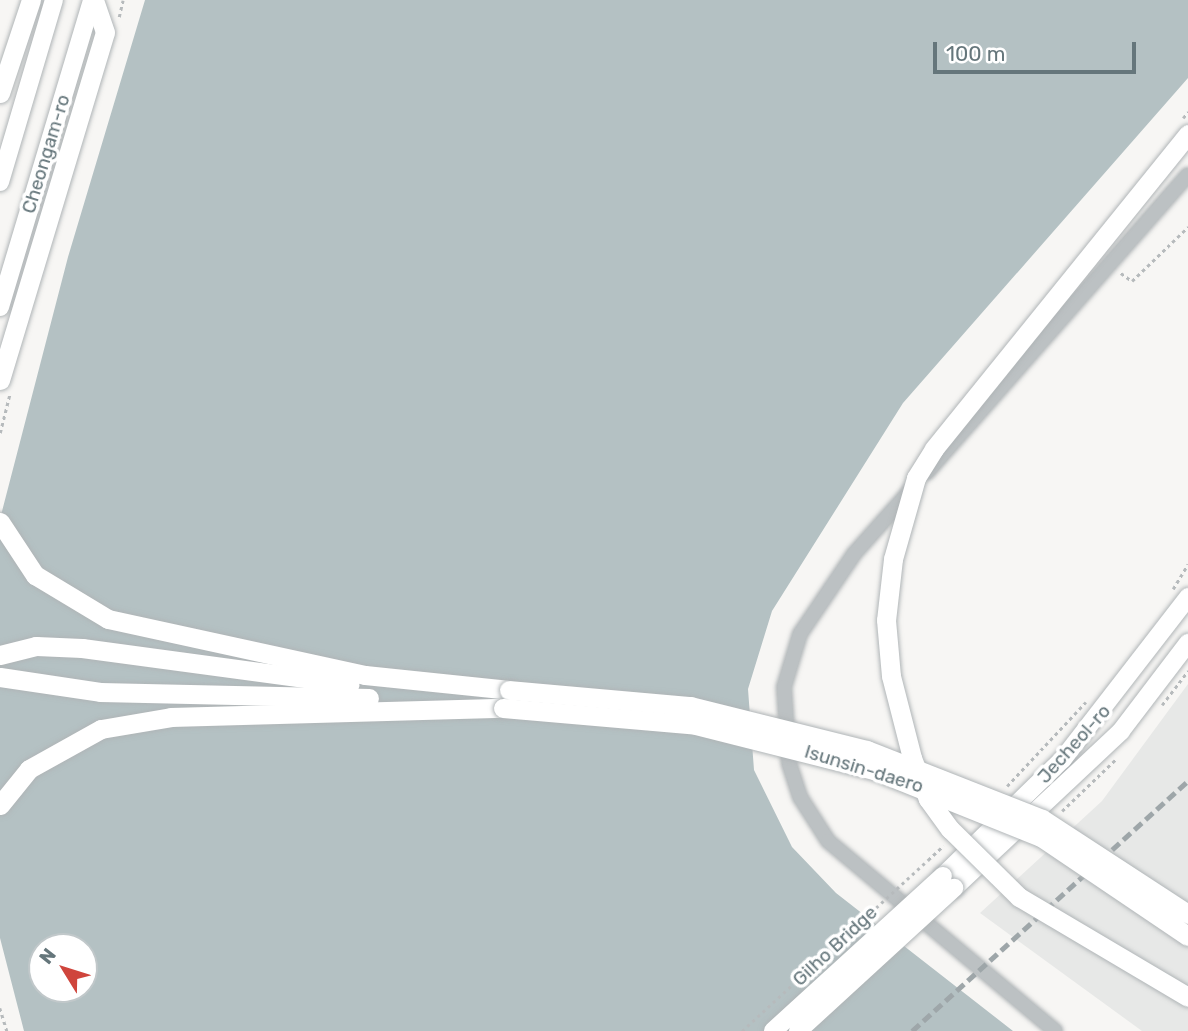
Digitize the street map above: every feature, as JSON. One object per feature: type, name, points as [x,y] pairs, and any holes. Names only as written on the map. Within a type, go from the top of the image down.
[{"type":"highway","points":[[0,93],[31,0]]},
{"type":"highway","points":[[0,380],[105,32],[93,0]]},
{"type":"highway","points":[[1188,134],[934,449],[916,478],[893,559],[886,620],[891,676],[912,758],[928,799],[950,829],[1019,897],[1188,997]]},
{"type":"highway","points":[[0,522],[35,575],[108,619],[365,675],[506,699]]},
{"type":"highway","points":[[0,655],[36,646],[82,648],[350,684],[506,699]]},
{"type":"highway","points":[[0,677],[100,692],[506,699]]},
{"type":"highway","points":[[0,805],[29,769],[102,729],[171,717],[506,699]]},
{"type":"highway","name":"Isunsin-daero","points":[[506,699],[690,706],[878,753],[1042,819],[1188,914]]},
{"type":"highway","name":"Isunsin-daero","points":[[506,699],[696,725],[874,770],[1041,837],[1188,936]]},
{"type":"main road","name":"Cheongam-ro","points":[[0,181],[54,0]]},
{"type":"main road","name":"Cheongam-ro","points":[[0,307],[93,0]]},
{"type":"main road","name":"Jecheol-ro","points":[[949,882],[1063,759],[1188,597]]},
{"type":"main road","name":"Jecheol-ro","points":[[949,882],[1121,731],[1188,643]]},
{"type":"main road","name":"Gilho Bridge","points":[[772,1031],[949,882]]},
{"type":"main road","name":"Gilho Bridge","points":[[798,1031],[949,882]]},
{"type":"street","points":[[1055,1031],[828,841],[800,797],[789,763],[784,687],[800,634],[854,554],[1188,175]]},
{"type":"path","points":[[1167,598],[1188,564]]},
{"type":"path","points":[[1004,789],[1087,700]]},
{"type":"path","name":"Gilho Bridge","points":[[742,1031],[947,843]]},
{"type":"path","points":[[0,1008],[7,1031]]},
{"type":"shaded area","points":[[145,0],[1188,0],[1188,78],[903,403],[772,611],[748,689],[754,770],[792,847],[836,893],[1013,1031],[24,1031],[0,938],[0,519],[68,257]]},
{"type":"shaded area","points":[[1188,684],[1188,1031],[1142,1031],[980,913],[1102,801]]},
{"type":"railway","points":[[912,1031],[1188,781]]}]
